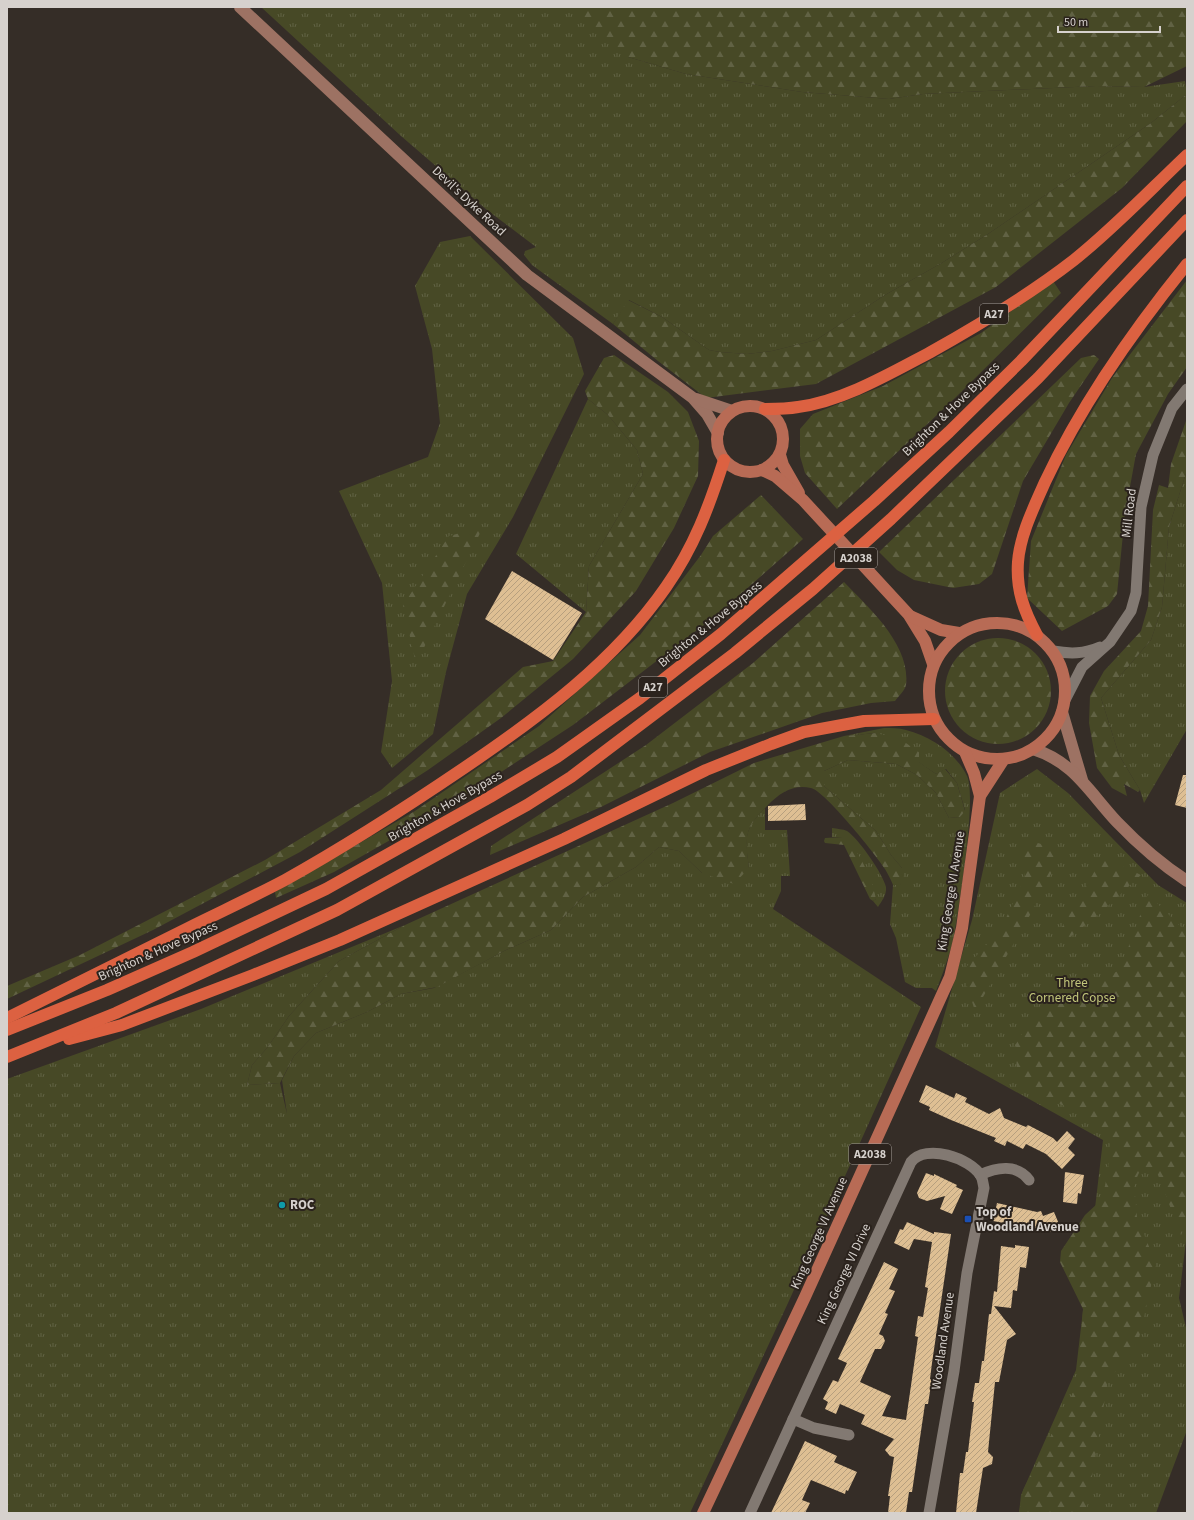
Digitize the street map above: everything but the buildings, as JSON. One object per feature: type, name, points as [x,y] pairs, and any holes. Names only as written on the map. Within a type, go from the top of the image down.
[{"type":"highway","name":"A27","points":[[765,409],[798,407],[861,387],[894,372],[959,336],[1016,300],[1073,260],[1128,211],[1187,155]]},
{"type":"highway","name":"Brighton & Hove Bypass","points":[[7,1030],[114,987],[326,889],[490,797],[557,757],[640,698],[721,634],[874,501],[949,432],[1021,361],[1187,186]]},
{"type":"highway","name":"A27","points":[[7,1057],[116,1013],[337,910],[527,805],[571,777],[735,654],[813,589],[891,519],[1038,378],[1187,220]]},
{"type":"highway","points":[[1037,635],[1023,609],[1018,583],[1018,562],[1027,525],[1066,439],[1098,385],[1155,304],[1187,264]]},
{"type":"highway","points":[[7,1018],[283,881],[353,841],[423,796],[542,713],[623,640],[665,588],[700,531],[724,460]]},
{"type":"highway","name":"A27","points":[[20,1052],[122,1025],[333,943],[550,845],[706,770],[771,744],[812,731],[864,721],[934,719]]},
{"type":"main road","points":[[748,407],[765,409],[777,420],[783,434],[783,444],[780,454],[775,461],[762,470],[752,472],[741,471],[732,467],[724,460],[719,452],[718,433],[725,417],[732,411],[748,407]]},
{"type":"main road","name":"A2038","points":[[780,454],[802,500]]},
{"type":"main road","name":"A2038","points":[[762,470],[775,476],[802,500],[909,616],[925,641],[933,664]]},
{"type":"main road","name":"A2038","points":[[909,616],[941,630],[959,633]]},
{"type":"main road","points":[[998,622],[1018,626],[1037,635],[1053,651],[1061,667],[1065,684],[1063,707],[1055,726],[1045,739],[1033,749],[1004,759],[984,758],[965,752],[947,738],[934,719],[929,701],[928,682],[933,664],[944,646],[959,633],[978,624],[998,622]]},
{"type":"main road","name":"King George VI Avenue","points":[[703,1513],[805,1297],[950,977],[962,928],[980,796],[974,772],[965,752]]},
{"type":"main road","name":"King George VI Avenue","points":[[980,796],[1004,759]]},
{"type":"street","name":"Devil's Dyke Road","points":[[240,7],[528,274],[693,398],[707,414],[718,433]]},
{"type":"street","name":"Mill Road","points":[[1063,707],[1082,667],[1110,642],[1131,611],[1136,593],[1141,507],[1153,454],[1172,408],[1187,389]]},
{"type":"street","name":"Devil's Dyke Road","points":[[693,398],[732,411]]},
{"type":"street","points":[[1053,651],[1068,654],[1089,652],[1110,642]]},
{"type":"street","points":[[1063,707],[1082,780]]},
{"type":"street","points":[[1033,749],[1061,762],[1082,780],[1118,823],[1158,861],[1186,877]]},
{"type":"street","name":"King George VI Drive","points":[[750,1513],[911,1162],[917,1157],[932,1152],[943,1154],[956,1159],[980,1175]]},
{"type":"street","points":[[980,1175],[1006,1168],[1021,1172],[1029,1180]]},
{"type":"street","name":"Woodland Avenue","points":[[930,1513],[954,1371],[975,1224],[983,1193],[983,1183],[980,1175]]},
{"type":"street","points":[[793,1419],[814,1428],[849,1435]]},
{"type":"green space","points":[[261,7],[636,7],[628,57],[686,74],[802,92],[889,99],[923,94],[1096,86],[1144,87],[1185,81],[1187,94],[1151,123],[988,234],[940,264],[885,295],[816,340],[772,351],[747,354],[720,352],[709,350],[662,317],[629,300],[613,324],[532,265],[524,255],[525,251],[536,247],[487,210],[401,136]]},
{"type":"green space","points":[[565,7],[1187,7],[1187,66],[1144,87],[1096,86],[923,94],[889,99],[802,92],[686,74],[628,57],[592,31]]},
{"type":"green space","points":[[1187,94],[1187,121],[1122,188],[996,287],[816,384],[706,398],[613,324],[628,300],[662,317],[709,350],[747,354],[772,351],[816,340],[885,295],[940,264],[988,234],[1151,123]]},
{"type":"green space","points":[[470,236],[573,338],[584,374],[513,517],[467,594],[446,672],[433,734],[392,768],[381,752],[392,681],[382,583],[339,491],[428,457],[440,423],[432,349],[415,286],[440,242]]},
{"type":"green space","points":[[1187,280],[1187,367],[1168,394],[1136,454],[1125,514],[1117,594],[1108,606],[1062,631],[1027,598],[1031,541],[1066,455],[1112,378]]},
{"type":"green space","points":[[1053,281],[1061,293],[955,398],[837,509],[805,473],[800,456],[800,429],[813,414],[883,386],[981,333]]},
{"type":"green space","points":[[614,355],[668,392],[688,412],[699,441],[698,476],[674,528],[636,591],[573,659],[501,718],[428,770],[300,852],[153,930],[7,999],[7,986],[80,955],[265,860],[381,790],[523,667],[553,661],[586,612],[589,566],[643,474],[637,450],[608,415],[588,399],[585,391],[604,358]]},
{"type":"green space","points":[[1094,355],[1099,359],[1069,403],[1023,481],[992,574],[979,584],[953,588],[914,580],[897,570],[879,552],[1081,358]]},
{"type":"green space","points":[[588,399],[608,415],[637,450],[643,474],[589,566],[586,612],[516,554]]},
{"type":"green space","points":[[1187,418],[1187,470],[1169,527],[1162,607],[1151,640],[1101,698],[1119,755],[1140,790],[1138,792],[1124,784],[1127,796],[1112,788],[1097,768],[1089,723],[1090,696],[1104,671],[1141,631],[1148,606],[1153,510],[1159,485],[1168,488],[1171,464]]},
{"type":"green space","points":[[1187,470],[1187,729],[1144,803],[1140,790],[1119,755],[1101,698],[1151,640],[1162,607],[1169,527]]},
{"type":"green space","points":[[761,495],[803,539],[718,614],[573,725],[443,810],[334,872],[276,898],[275,892],[415,811],[539,726],[640,635],[701,555],[713,536]]},
{"type":"green space","points":[[483,527],[416,664],[403,605],[449,536]]},
{"type":"green space","points":[[844,582],[876,615],[895,642],[902,656],[906,670],[906,685],[895,701],[871,703],[822,713],[710,752],[601,807],[490,855],[491,846],[646,745],[753,663]]},
{"type":"green space","points":[[998,638],[1018,642],[1036,653],[1047,671],[1051,691],[1047,711],[1036,729],[1018,740],[998,744],[978,740],[960,729],[949,711],[945,691],[949,671],[960,653],[978,642]]},
{"type":"green space","points":[[884,728],[901,729],[924,736],[933,741],[956,760],[967,776],[970,788],[969,828],[954,936],[936,991],[932,988],[916,988],[905,982],[896,938],[890,924],[893,885],[900,885],[902,868],[891,855],[876,831],[824,786],[824,771],[848,760],[896,764],[917,775],[936,793],[949,818],[960,817],[965,810],[957,783],[946,769],[936,774],[876,733],[844,736]]},
{"type":"green space","points":[[876,733],[900,739],[919,752],[919,762],[936,774],[945,769],[957,783],[965,811],[960,817],[949,818],[936,793],[917,775],[896,764],[848,760],[824,771],[824,786],[876,831],[891,855],[902,868],[904,878],[900,885],[893,885],[885,869],[872,851],[850,824],[827,800],[811,788],[793,788],[777,797],[754,820],[750,827],[747,840],[749,868],[734,884],[702,873],[679,851],[659,847],[636,867],[583,897],[551,930],[504,951],[437,987],[401,994],[367,1012],[316,1033],[294,1056],[280,1083],[247,1085],[252,1065],[267,1048],[289,1016],[339,961],[405,925],[673,803],[754,763],[844,736]]},
{"type":"green space","name":"Three Cornered Copse","points":[[1037,769],[1068,793],[1158,885],[1187,903],[1187,1233],[1179,1298],[1187,1332],[1187,1430],[1156,1513],[1019,1513],[1021,1495],[1076,1370],[1103,1140],[935,1047],[972,920],[1000,793]]},
{"type":"green space","points":[[765,808],[765,830],[787,830],[790,876],[781,876],[781,891],[773,909],[921,1007],[788,1303],[690,1513],[7,1513],[7,1079],[201,1009],[405,925],[339,961],[289,1016],[267,1048],[252,1065],[247,1085],[280,1083],[287,1114],[282,1080],[294,1056],[316,1033],[367,1012],[401,994],[434,988],[504,951],[551,930],[583,897],[636,867],[659,847],[679,851],[702,873],[749,868],[747,835],[753,823]]},
{"type":"green space","points":[[832,828],[845,830],[852,835],[876,866],[886,887],[884,898],[878,907],[873,901],[876,899],[842,837],[832,837]]},
{"type":"green space","points":[[843,837],[854,848],[864,865],[872,883],[876,899],[873,901],[870,899],[844,845],[825,843],[824,841],[825,838]]},
{"type":"green space","points":[[1031,841],[1055,848],[1058,860],[1030,915],[975,1011],[967,986],[967,966],[1001,929],[1025,877],[1020,855]]},
{"type":"green space","points":[[1103,857],[1141,875],[1098,915],[1070,937],[1058,934]]},
{"type":"green space","points":[[1148,894],[1183,929],[1187,938],[1187,1222],[1181,1235],[1158,1175],[1142,1166],[1134,1184],[1137,1217],[1156,1264],[1137,1347],[1108,1380],[1086,1513],[1019,1513],[1023,1490],[1077,1385],[1083,1309],[1060,1262],[1061,1251],[1085,1215],[1097,1204],[1105,1186],[1110,1144],[1096,1124],[1017,1080],[1016,1044],[1037,1010],[1120,970]]},
{"type":"place","name":"ROC","points":[[282,1205]]},
{"type":"place","name":"Top of Woodland Avenue","points":[[968,1219]]}]
